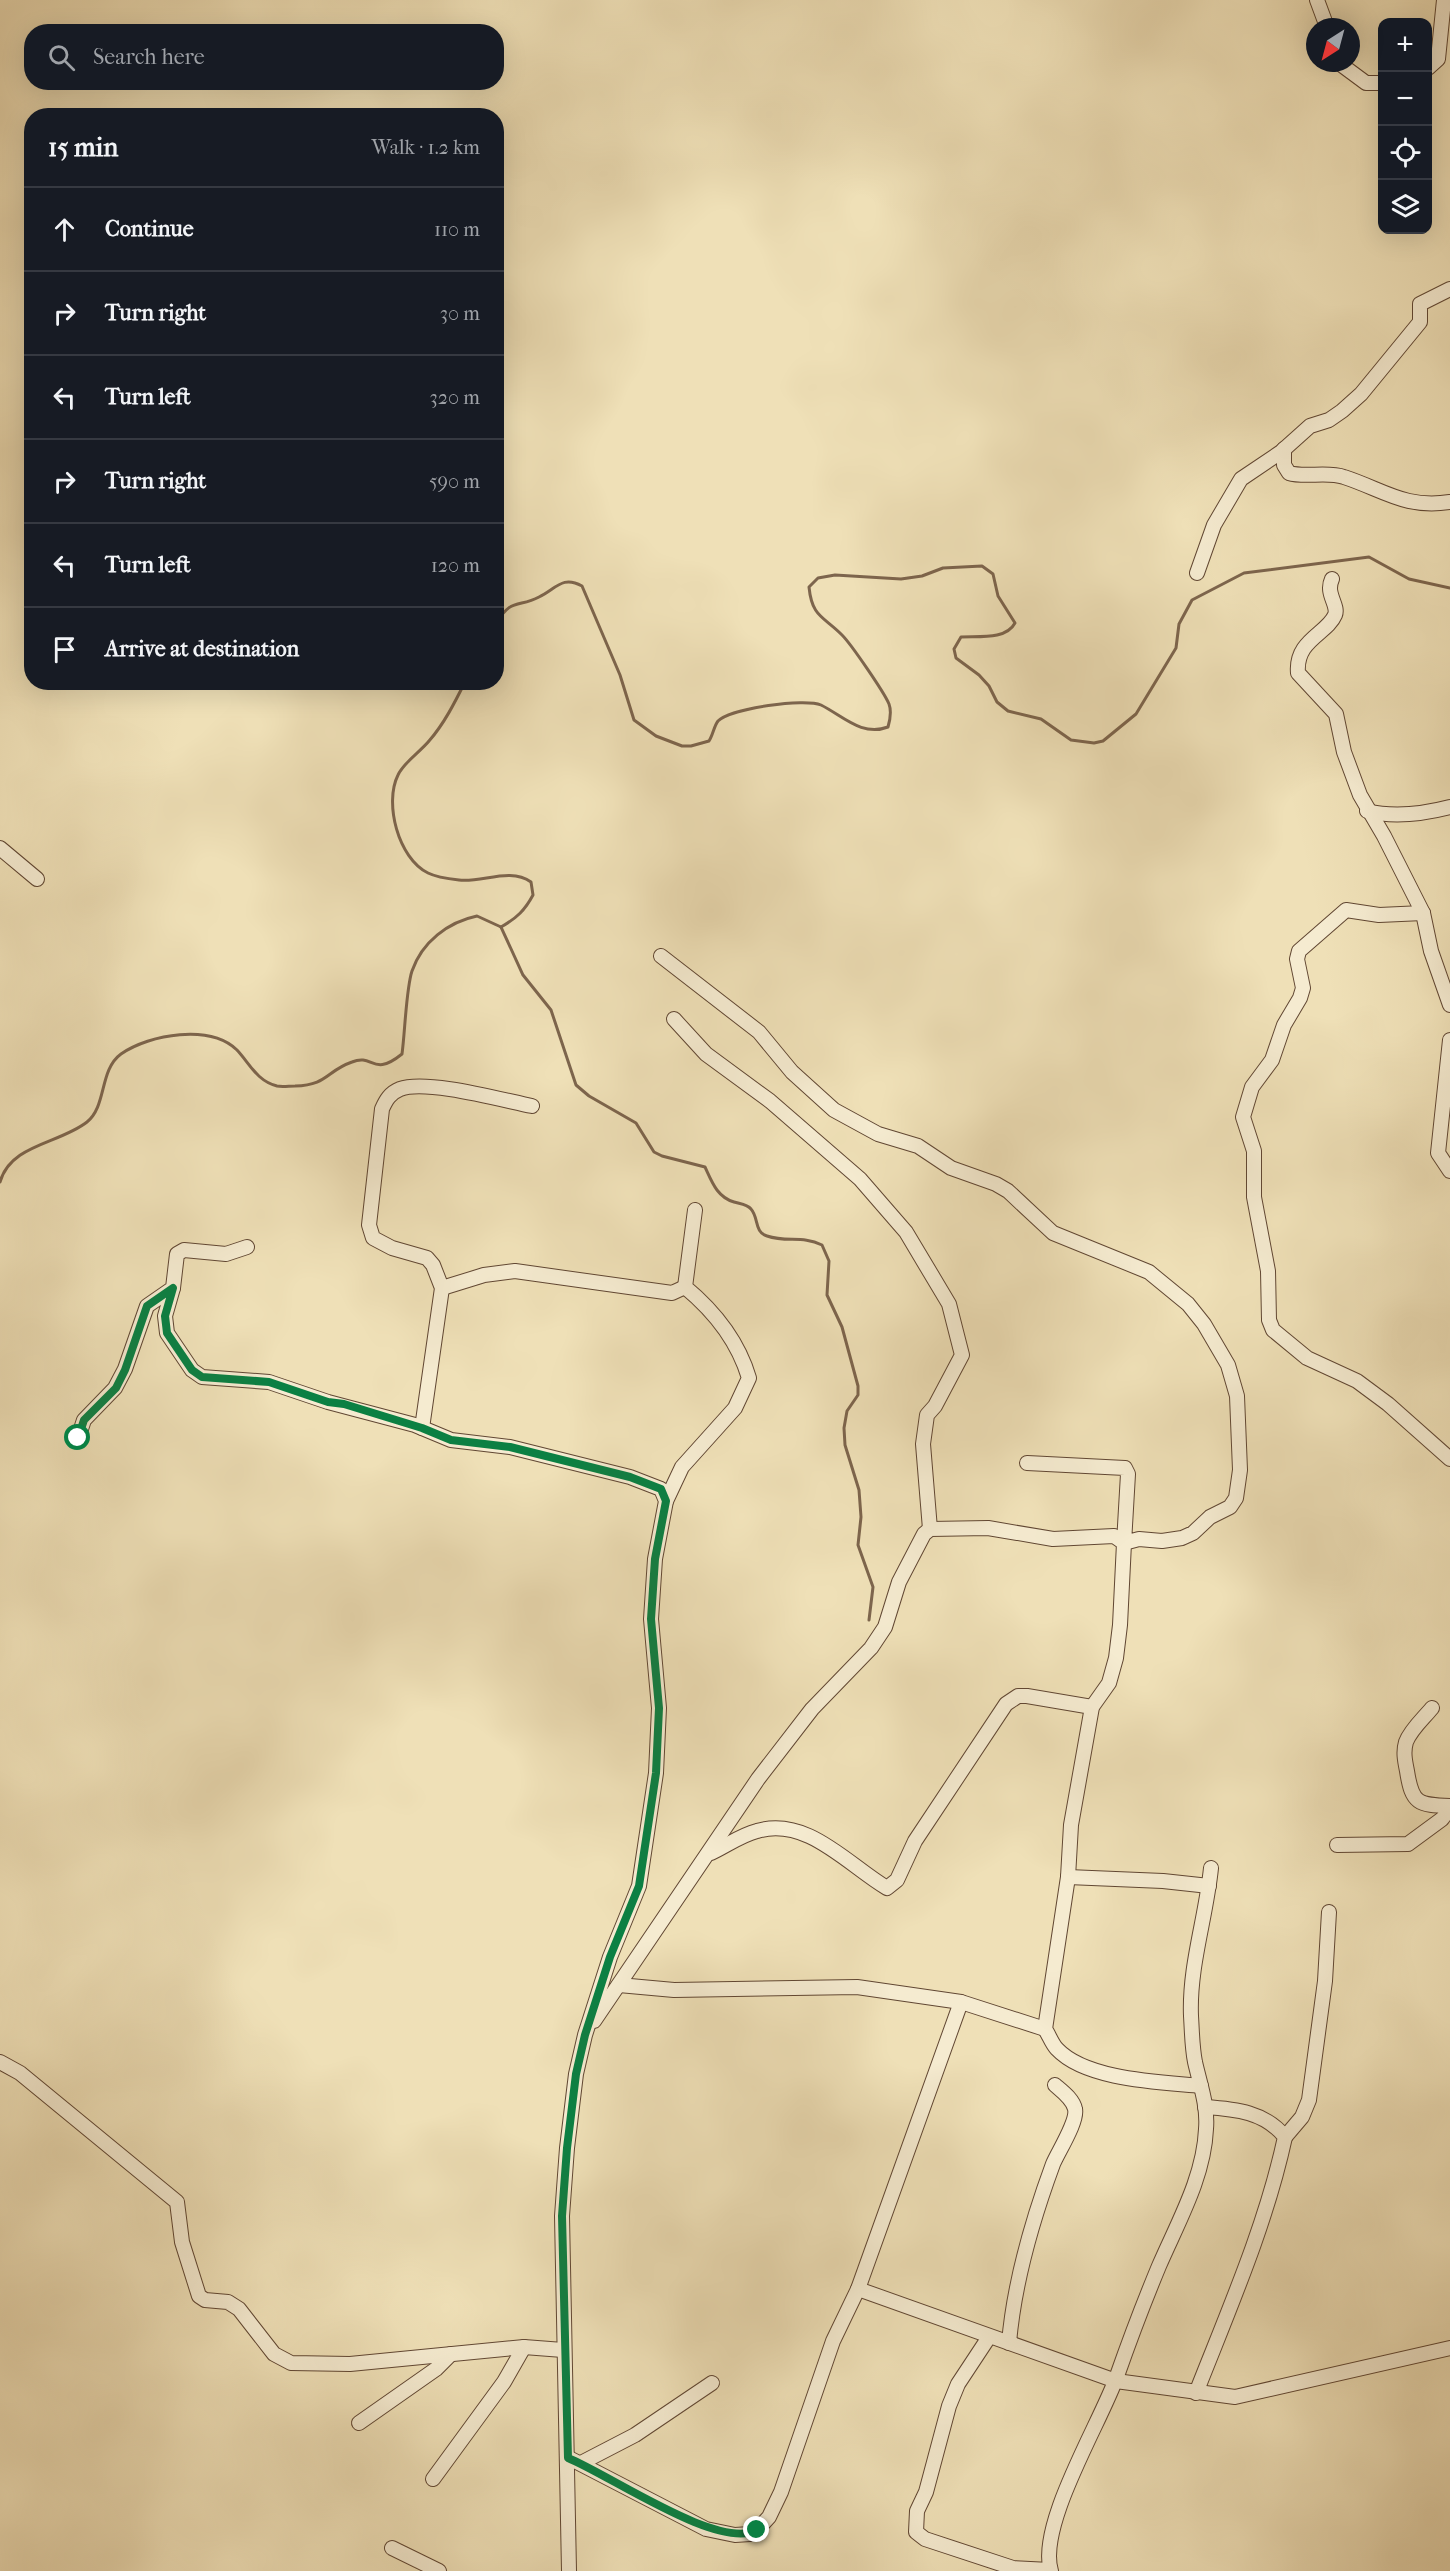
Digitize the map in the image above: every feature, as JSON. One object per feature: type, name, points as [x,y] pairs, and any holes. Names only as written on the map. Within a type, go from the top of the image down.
[{"type":"street","points":[[1317,0],[1324,18]]},
{"type":"street","points":[[1432,64],[1438,59],[1444,0]]},
{"type":"street","points":[[1351,72],[1366,83],[1378,83]]},
{"type":"street","points":[[1197,573],[1214,525],[1241,479],[1284,449],[1310,426],[1332,418],[1356,398],[1420,322],[1420,304],[1450,289]]},
{"type":"street","points":[[1284,449],[1284,465],[1289,473],[1342,476],[1402,501],[1421,504],[1450,502]]},
{"type":"street","points":[[1332,579],[1329,590],[1336,611],[1335,616],[1314,635],[1302,651],[1297,664],[1298,673],[1336,714],[1349,768],[1367,811],[1384,836],[1423,913],[1431,951],[1450,1005]]},
{"type":"street","points":[[1367,811],[1380,814],[1422,814],[1450,807]]},
{"type":"street","points":[[0,848],[37,879]]},
{"type":"street","points":[[1423,913],[1379,915],[1346,910],[1306,943],[1297,959],[1304,988],[1284,1025],[1272,1060],[1252,1086],[1243,1122],[1254,1151],[1254,1197],[1268,1271],[1269,1320],[1273,1330],[1307,1358],[1357,1381],[1386,1402],[1450,1459]]},
{"type":"street","points":[[585,2035],[711,1853],[758,1779],[812,1709],[871,1648],[885,1627],[899,1582],[924,1534],[930,1529],[988,1528],[1053,1539],[1114,1536],[1124,1542],[1139,1539],[1162,1541],[1182,1538],[1193,1533],[1210,1517],[1230,1507],[1236,1498],[1240,1470],[1237,1396],[1228,1365],[1188,1305],[1149,1272],[1053,1233],[1008,1191],[996,1184],[951,1168],[918,1146],[878,1134],[834,1110],[792,1072],[759,1032],[662,956]]},
{"type":"street","points":[[674,1019],[706,1054],[770,1101],[860,1179],[906,1232],[949,1304],[955,1318],[962,1355],[935,1406],[927,1415],[923,1444],[930,1529]]},
{"type":"street","points":[[1450,1040],[1438,1153],[1450,1171]]},
{"type":"street","points":[[422,1428],[442,1288],[433,1265],[427,1258],[392,1248],[373,1238],[369,1225],[385,1101],[402,1088],[421,1087],[532,1106]]},
{"type":"street","points":[[686,1287],[695,1210]]},
{"type":"street","points":[[247,1247],[226,1254],[184,1250],[177,1254],[173,1288],[165,1316],[167,1333],[192,1370],[202,1377],[269,1382],[328,1402],[344,1404],[422,1428],[451,1440],[510,1447],[630,1477],[661,1489],[666,1501]]},
{"type":"street","points":[[442,1288],[484,1275],[515,1271],[672,1293],[686,1287]]},
{"type":"street","points":[[569,2571],[575,2461],[563,2350],[562,2205],[576,2074],[585,2035],[610,1957],[639,1886],[656,1773],[659,1708],[651,1619],[655,1559],[666,1501],[682,1467],[735,1408],[748,1378],[743,1359],[710,1308],[686,1287]]},
{"type":"street","points":[[78,1438],[84,1420],[116,1388],[125,1370],[147,1306],[173,1288]]},
{"type":"street","points":[[1027,1463],[1125,1468],[1128,1474],[1120,1625],[1116,1658],[1109,1683],[1092,1707],[1071,1825],[1068,1877],[1045,2029],[1056,2049],[1071,2060],[1088,2068],[1117,2075],[1201,2086]]},
{"type":"street","points":[[711,1853],[758,1830],[792,1830],[810,1835],[862,1873],[887,1888],[897,1880],[915,1841],[1006,1704],[1018,1696],[1028,1696],[1092,1707]]},
{"type":"street","points":[[1337,1845],[1408,1844],[1442,1819],[1450,1807],[1426,1805],[1414,1799],[1409,1789],[1404,1754],[1412,1731],[1432,1708]]},
{"type":"street","points":[[989,2337],[958,2384],[949,2406],[926,2492],[917,2511],[916,2532],[925,2540],[1013,2568],[1050,2570],[1047,2556],[1053,2528],[1087,2440],[1116,2381],[1141,2308],[1197,2179],[1206,2129],[1205,2107],[1194,2058],[1191,2015],[1193,1973],[1211,1868]]},
{"type":"street","points":[[1068,1877],[1163,1881],[1209,1886]]},
{"type":"street","points":[[1196,2393],[1252,2249],[1279,2166],[1285,2137],[1302,2117],[1309,2100],[1325,1981],[1329,1912]]},
{"type":"street","points":[[619,1986],[674,1990],[857,1987],[961,2002],[1045,2029]]},
{"type":"street","points":[[575,2461],[706,2529],[735,2535],[750,2534],[769,2517],[781,2492],[833,2341],[858,2289],[961,2002]]},
{"type":"street","points":[[0,2062],[20,2073],[177,2202],[182,2242],[199,2296],[205,2300],[228,2302],[238,2309],[274,2354],[291,2363],[328,2364],[524,2347],[563,2350]]},
{"type":"street","points":[[1009,2343],[1011,2320],[1035,2220],[1054,2163],[1074,2119],[1076,2109],[1070,2098],[1055,2085]]},
{"type":"street","points":[[1205,2107],[1233,2109],[1264,2118],[1274,2124],[1285,2137]]},
{"type":"street","points":[[858,2289],[1116,2381],[1235,2397],[1262,2393],[1299,2382],[1450,2348]]},
{"type":"street","points":[[433,2479],[504,2382],[524,2347]]},
{"type":"street","points":[[359,2423],[436,2369],[451,2354]]},
{"type":"street","points":[[575,2461],[635,2435],[712,2383]]},
{"type":"street","points":[[393,2548],[439,2571]]},
{"type":"waterway","points":[[504,612],[511,606],[532,600],[559,584],[569,582],[582,586],[620,675],[634,720],[656,736],[682,746],[709,741],[718,721],[726,716],[752,708],[785,704],[821,705],[853,724],[879,729],[888,727],[891,713],[889,704],[860,658],[846,640],[816,610],[810,597],[809,587],[818,578],[835,575],[901,579],[922,576],[943,568],[982,566],[993,574],[998,596],[1015,623],[999,635],[961,637],[954,649],[956,658],[979,675],[989,686],[997,702],[1008,711],[1041,719],[1071,740],[1094,743],[1103,741],[1136,714],[1176,648],[1179,624],[1192,600],[1244,573],[1369,557],[1409,579],[1450,588]]},
{"type":"waterway","points":[[461,690],[440,727],[398,775],[394,787],[393,814],[396,829],[409,855],[428,873],[459,880],[514,876],[531,882],[533,895],[527,905],[516,917],[501,927]]},
{"type":"waterway","points":[[0,1182],[6,1169],[25,1152],[87,1122],[98,1107],[109,1069],[114,1061],[121,1054],[148,1041],[180,1035],[212,1037],[237,1050],[259,1076],[270,1084],[279,1086],[314,1083],[343,1066],[359,1060],[379,1065],[392,1061],[402,1054],[412,971],[429,942],[446,928],[477,916],[501,927]]},
{"type":"waterway","points":[[501,927],[523,975],[551,1010],[576,1085],[589,1096],[636,1123],[654,1152],[705,1167],[723,1197],[751,1209],[758,1228],[763,1234],[781,1239],[808,1240],[822,1245],[829,1261],[827,1295],[842,1327],[858,1386],[858,1395],[847,1411],[844,1428],[845,1445],[859,1490],[861,1517],[858,1545],[873,1587],[869,1620]]},
{"type":"route","points":[[78,1438],[84,1420],[116,1388],[125,1370],[147,1306],[173,1288],[165,1316],[167,1333],[192,1370],[202,1377],[269,1382],[328,1402],[344,1404],[422,1428],[451,1440],[510,1447],[630,1477],[661,1489],[666,1501],[665,1518],[655,1559],[651,1619],[651,1641],[659,1708],[656,1773],[639,1886],[610,1957],[585,2035],[576,2074],[567,2148],[562,2216],[563,2350],[568,2458],[706,2529],[735,2535],[750,2534],[757,2530]]}]
